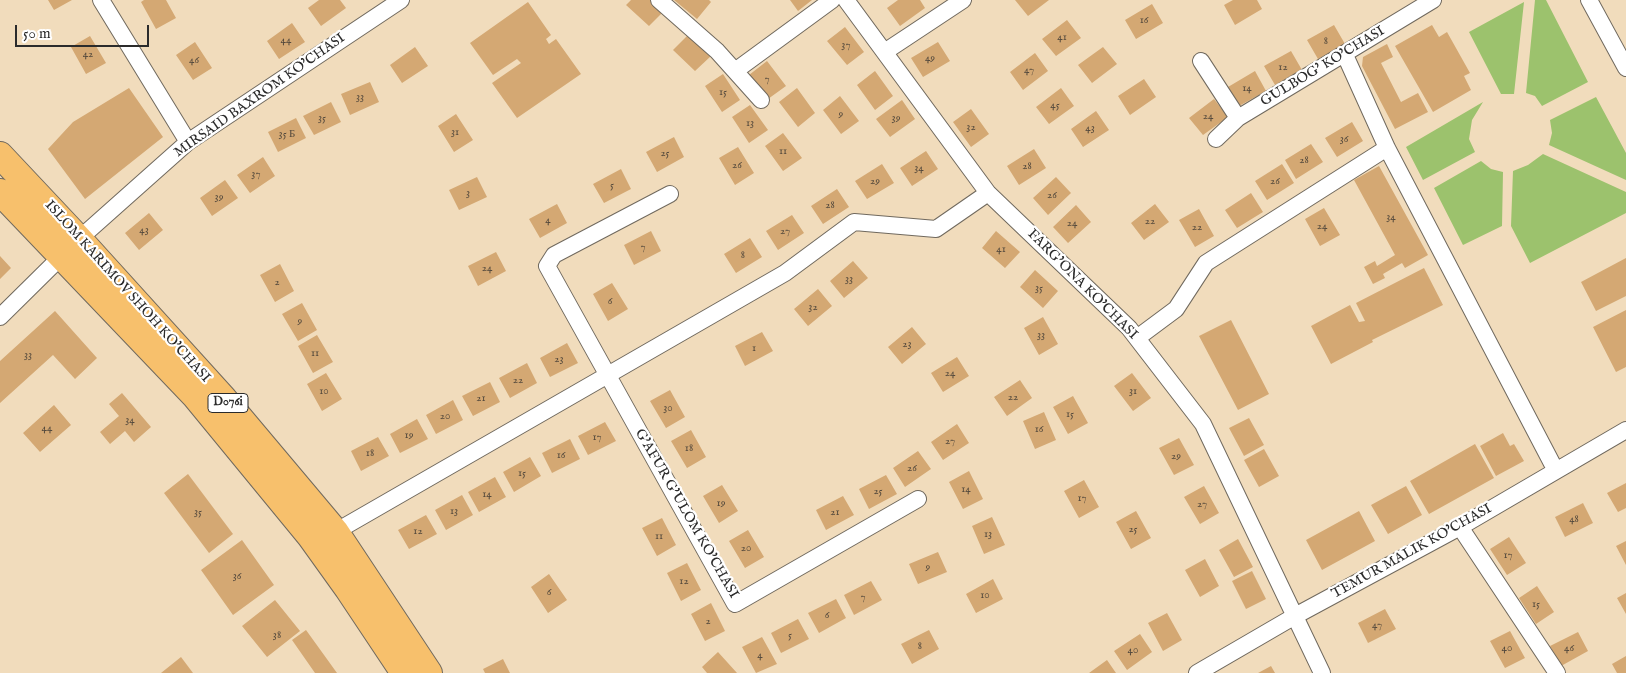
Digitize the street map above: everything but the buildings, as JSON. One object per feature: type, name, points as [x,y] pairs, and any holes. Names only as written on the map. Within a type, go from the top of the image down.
[{"type":"main road","name":"ISLOM KARIMOV SHOH KO'CHASI","points":[[0,155],[71,247],[195,396],[325,538],[429,673]]},
{"type":"main road","name":"ISLOM KARIMOV SHOH KO'CHASI","points":[[0,192],[71,247]]},
{"type":"main road","name":"ISLOM KARIMOV SHOH KO'CHASI","points":[[325,538],[348,588],[404,673]]},
{"type":"street","points":[[102,0],[188,142]]},
{"type":"street","name":"MIRSAID BAXROM KO'CHASI","points":[[0,317],[71,247],[188,142],[401,0]]},
{"type":"street","points":[[659,0],[717,51],[762,100]]},
{"type":"street","points":[[735,71],[832,0]]},
{"type":"street","name":"FARG'ONA KO'CHASI","points":[[846,0],[988,193],[1129,328],[1203,424],[1322,673]]},
{"type":"street","points":[[886,52],[963,0]]},
{"type":"street","name":"GULBOG' KO'CHASI","points":[[1216,139],[1238,118],[1433,0]]},
{"type":"street","points":[[1589,0],[1624,58]]},
{"type":"street","points":[[1345,55],[1386,148],[1556,471]]},
{"type":"street","points":[[1201,61],[1238,118]]},
{"type":"street","points":[[1137,338],[1176,309],[1206,263],[1386,148]]},
{"type":"street","points":[[325,538],[785,273],[854,222],[936,229],[988,193]]},
{"type":"street","name":"G'AFUR G'ULOM KO'CHASI","points":[[670,194],[554,255],[547,266],[735,604],[918,499]]},
{"type":"street","name":"TEMUR MALIK KO'CHASI","points":[[1197,673],[1295,616],[1460,527],[1626,430]]},
{"type":"street","points":[[1460,527],[1558,673]]},
{"type":"green space","points":[[1535,0],[1546,0],[1588,82],[1542,106],[1535,96],[1526,93]]},
{"type":"green space","points":[[1524,2],[1514,94],[1501,94],[1469,32]]},
{"type":"green space","points":[[1596,97],[1626,153],[1626,180],[1549,145],[1552,133],[1550,120]]},
{"type":"green space","points":[[1483,102],[1472,120],[1469,139],[1475,152],[1423,180],[1406,147]]},
{"type":"green space","points":[[1543,154],[1626,192],[1626,213],[1530,263],[1511,226],[1513,171],[1528,165]]},
{"type":"green space","points":[[1481,161],[1491,169],[1503,172],[1502,226],[1463,245],[1434,188]]}]
